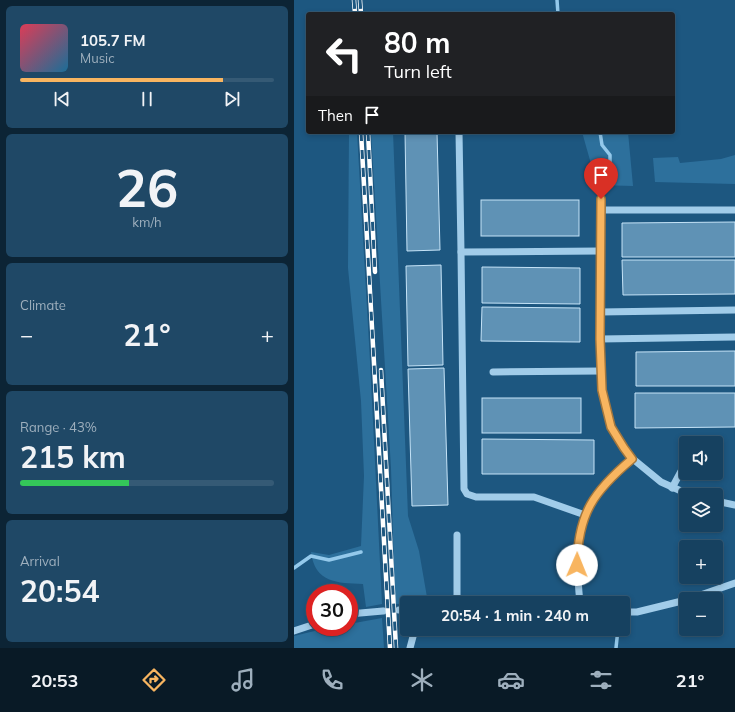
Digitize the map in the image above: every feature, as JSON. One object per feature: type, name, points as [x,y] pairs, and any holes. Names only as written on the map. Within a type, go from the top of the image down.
[{"type":"street","points":[[459,134],[464,482],[466,494],[476,497],[534,498],[585,515]]},
{"type":"street","points":[[601,199],[601,371],[605,404],[611,427],[632,459],[652,475],[679,491]]},
{"type":"street","points":[[601,210],[735,210]]},
{"type":"street","points":[[461,252],[600,251]]},
{"type":"street","points":[[600,312],[735,310]]},
{"type":"street","points":[[600,339],[735,337]]},
{"type":"street","points":[[493,372],[601,371]]},
{"type":"street","points":[[580,596],[578,550],[581,526],[585,515],[602,488],[632,459]]},
{"type":"street","points":[[672,488],[679,475]]},
{"type":"street","points":[[723,502],[735,505]]},
{"type":"street","points":[[457,535],[457,596]]},
{"type":"street","points":[[709,592],[735,583]]},
{"type":"street","points":[[630,612],[637,612],[679,602]]},
{"type":"street","points":[[358,613],[383,611]]},
{"type":"street","points":[[294,631],[306,627]]},
{"type":"street","points":[[410,648],[413,636]]},
{"type":"shaded area","points":[[349,134],[357,134],[382,604],[366,607],[363,584],[336,582],[322,575],[317,570],[313,562],[311,552],[329,555],[361,546],[364,476],[361,401],[348,268]]},
{"type":"shaded area","points":[[371,134],[393,134],[408,516],[419,551],[427,596],[400,596],[400,604],[395,604],[391,468]]},
{"type":"shaded area","points":[[583,134],[628,134],[633,186],[597,185]]},
{"type":"shaded area","points":[[735,155],[735,184],[655,182],[653,158],[678,157],[680,163],[721,159]]},
{"type":"shaded area","points":[[382,618],[384,648],[294,648],[294,636],[306,633],[306,636],[358,636],[358,622]]},
{"type":"building","points":[[405,134],[437,134],[440,250],[407,251]]},
{"type":"building","points":[[481,200],[579,200],[579,236],[481,236]]},
{"type":"building","points":[[735,222],[735,257],[622,257],[622,223]]},
{"type":"building","points":[[622,260],[735,260],[735,294],[623,295]]},
{"type":"building","points":[[441,265],[443,365],[408,366],[406,266]]},
{"type":"building","points":[[482,267],[580,268],[580,304],[482,303]]},
{"type":"building","points":[[482,307],[580,308],[580,342],[481,341]]},
{"type":"building","points":[[735,351],[735,386],[636,386],[636,352]]},
{"type":"building","points":[[444,368],[448,505],[412,506],[408,369]]},
{"type":"building","points":[[635,393],[735,393],[735,427],[635,428]]},
{"type":"building","points":[[482,398],[581,398],[581,433],[482,433]]},
{"type":"building","points":[[482,439],[594,440],[594,474],[482,474]]},
{"type":"waterway","points":[[557,0],[558,12]]},
{"type":"waterway","points":[[600,134],[602,145],[610,155],[610,175]]},
{"type":"waterway","points":[[294,568],[311,556],[329,560],[361,552]]},
{"type":"waterway","points":[[616,648],[617,636]]},
{"type":"tunnel","points":[[383,611],[399,610]]},
{"type":"railway","points":[[354,0],[355,12]]},
{"type":"railway","points":[[360,0],[361,12]]},
{"type":"railway","points":[[361,134],[390,648]]},
{"type":"railway","points":[[368,134],[375,272]]},
{"type":"railway","points":[[381,370],[396,648]]},
{"type":"route","points":[[577,565],[581,526],[589,507],[602,488],[632,459],[611,427],[602,390],[600,339],[601,199]]}]
